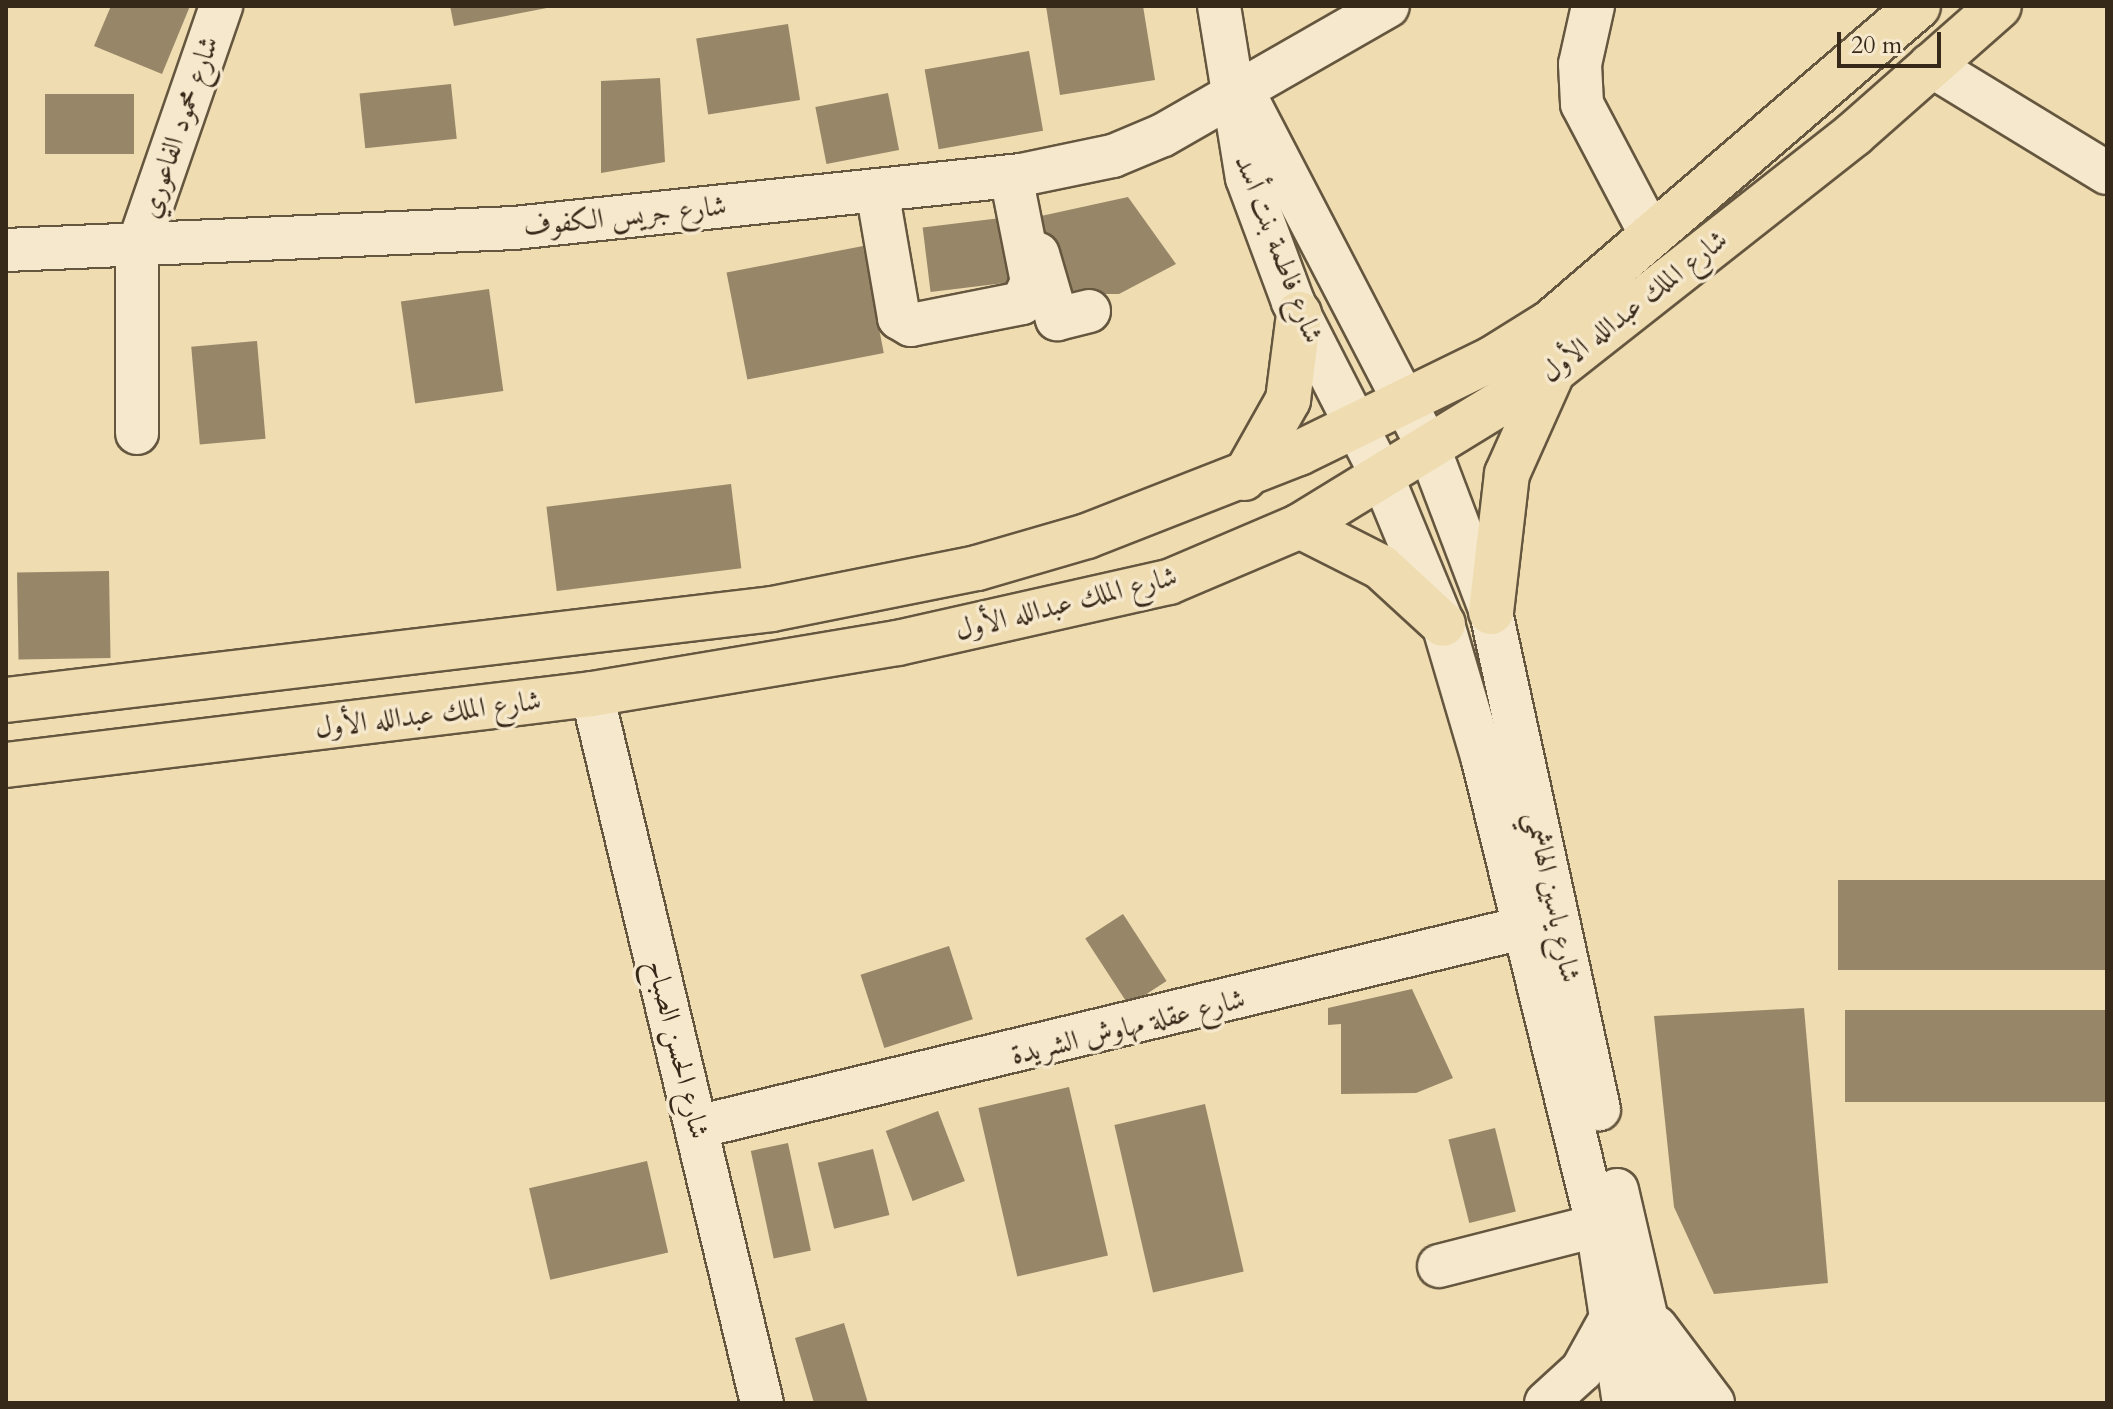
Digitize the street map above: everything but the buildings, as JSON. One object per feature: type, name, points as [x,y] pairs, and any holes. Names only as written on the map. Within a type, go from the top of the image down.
[{"type":"main road","name":"شارع الملك عبدالله الأول","points":[[6,700],[772,609],[1030,555],[1244,478],[1405,401],[1551,322],[1918,6]]},
{"type":"main road","name":"شارع الملك عبدالله الأول","points":[[6,765],[592,694],[898,643],[1169,582],[1300,526],[1430,451],[1553,371],[1854,134],[1999,6]]},
{"type":"main road","points":[[1244,478],[1288,400],[1299,314]]},
{"type":"main road","points":[[1491,612],[1507,474],[1553,371]]},
{"type":"main road","points":[[1300,526],[1381,567],[1443,624]]},
{"type":"street","name":"شارع محمود الفاعوري","points":[[137,433],[137,249],[221,6]]},
{"type":"street","name":"شارع فاطمة بنت أسد","points":[[1219,6],[1247,178],[1299,314],[1353,427]]},
{"type":"street","name":"شارع جريس الكفوف","points":[[6,250],[137,249],[514,228],[1016,175],[1113,156],[1234,85],[1388,6]]},
{"type":"street","points":[[1593,6],[1580,64],[1582,104],[1651,235]]},
{"type":"street","points":[[1930,65],[2107,173]]},
{"type":"street","name":"شارع فاطمة بنت أسد","points":[[1234,85],[1405,401]]},
{"type":"street","points":[[877,190],[899,318],[911,325],[1022,303],[1032,282],[1016,175]]},
{"type":"street","points":[[1016,175],[1050,310],[1057,319],[1089,311]]},
{"type":"street","name":"شارع ياسين الهاشمي","points":[[1405,401],[1430,451],[1491,612],[1542,922],[1632,1319],[1666,1403]]},
{"type":"street","name":"شارع ياسين الهاشمي","points":[[1353,427],[1382,476],[1443,624],[1542,922]]},
{"type":"street","name":"شارع الحسن الصباح","points":[[592,694],[762,1403]]},
{"type":"street","name":"شارع عقلة مهاوش الشريدة","points":[[697,1127],[1542,922]]},
{"type":"street","points":[[1439,1266],[1610,1222]]},
{"type":"street","points":[[1546,1403],[1632,1319],[1713,1403]]},
{"type":"street","name":"شارع ياسين الهاشمي","points":[[1624,1403],[1632,1319]]}]
